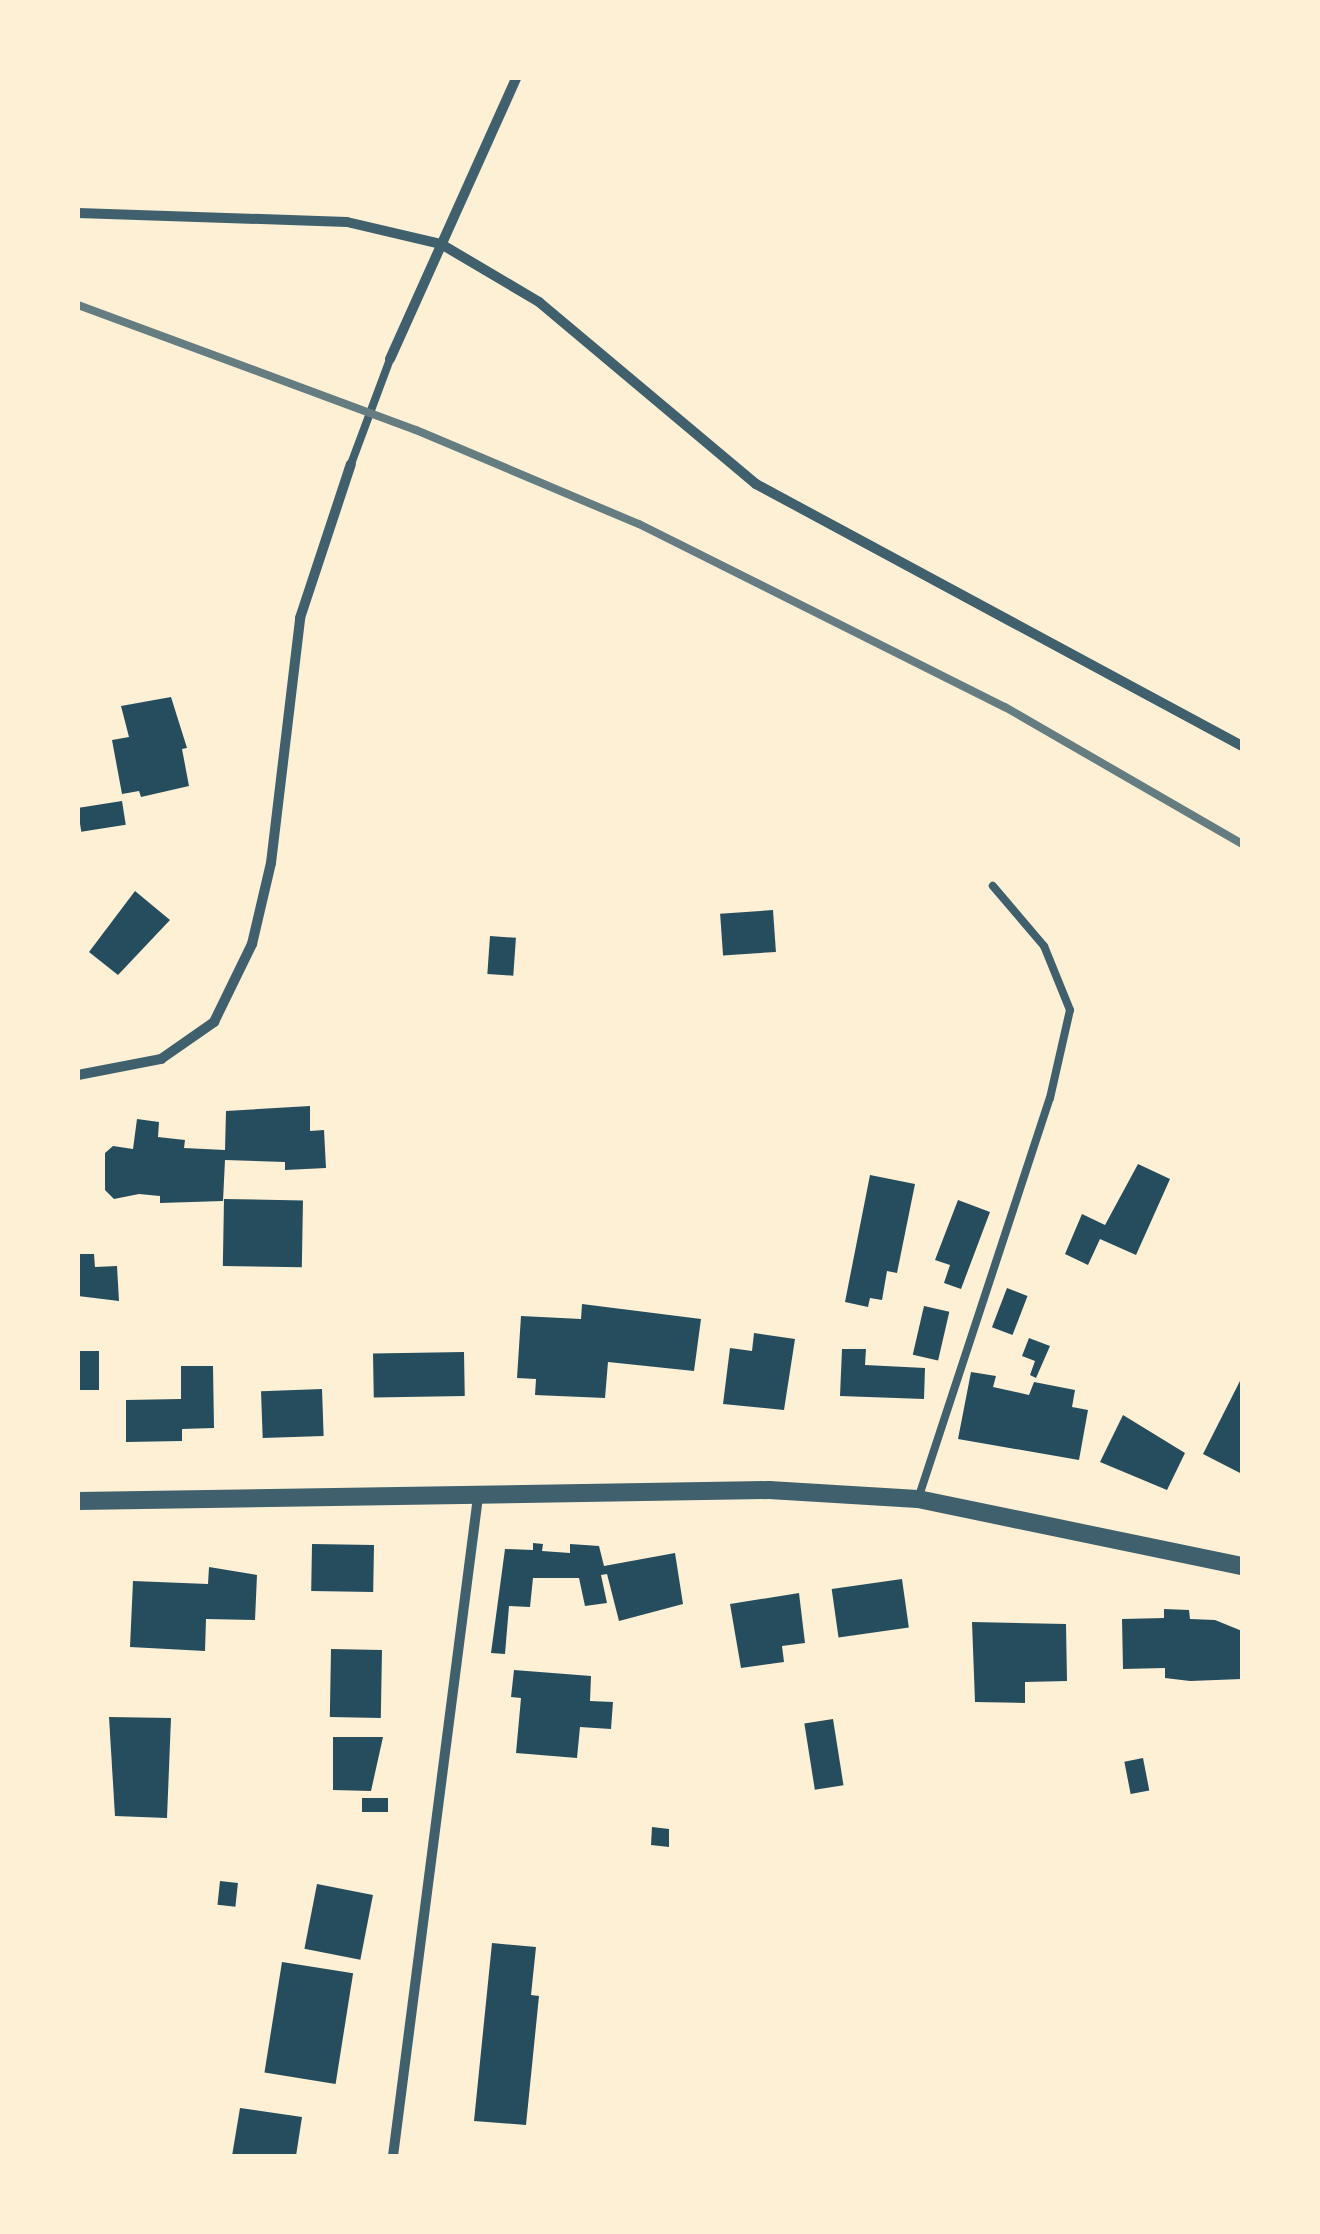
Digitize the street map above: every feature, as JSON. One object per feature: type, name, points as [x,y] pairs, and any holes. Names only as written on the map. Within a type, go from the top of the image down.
[{"type":"street","points":[[390,360],[516,78]]},
{"type":"street","points":[[78,213],[347,222],[441,244],[539,302],[756,484],[1242,746]]},
{"type":"street","points":[[78,1075],[161,1059],[214,1022],[252,944],[271,864],[300,618],[350,464]]},
{"type":"street","points":[[78,1501],[769,1490],[918,1499],[1242,1566]]},
{"type":"street","points":[[393,2156],[478,1497]]},
{"type":"lane","points":[[350,464],[390,360]]},
{"type":"lane","points":[[918,1499],[1050,1098],[1070,1010],[1044,946],[993,886]]},
{"type":"building","points":[[171,697],[187,748],[182,749],[189,786],[141,797],[139,791],[122,794],[112,740],[129,737],[121,706]]},
{"type":"building","points":[[122,801],[126,825],[81,832],[78,808]]},
{"type":"building","points":[[135,891],[170,920],[118,975],[89,952]]},
{"type":"building","points":[[773,910],[776,952],[723,956],[720,914]]},
{"type":"building","points":[[490,936],[516,938],[513,976],[487,974]]},
{"type":"building","points":[[310,1106],[310,1131],[324,1130],[326,1168],[285,1170],[285,1162],[225,1160],[223,1201],[160,1203],[160,1196],[139,1194],[114,1199],[105,1190],[105,1153],[113,1146],[133,1149],[137,1119],[159,1122],[158,1137],[185,1140],[184,1148],[225,1150],[226,1111]]},
{"type":"building","points":[[1138,1164],[1170,1179],[1136,1255],[1100,1239],[1088,1265],[1065,1254],[1082,1214],[1105,1225]]},
{"type":"building","points":[[870,1175],[915,1184],[897,1273],[887,1271],[882,1300],[870,1298],[868,1307],[845,1302]]},
{"type":"building","points":[[224,1199],[303,1200],[302,1267],[223,1266]]},
{"type":"building","points":[[958,1200],[990,1212],[961,1289],[944,1283],[950,1265],[935,1260]]},
{"type":"building","points":[[78,1254],[94,1254],[95,1267],[117,1266],[119,1301],[78,1296]]},
{"type":"building","points":[[1007,1288],[1028,1296],[1012,1335],[992,1327]]},
{"type":"building","points":[[582,1304],[701,1319],[694,1371],[608,1362],[605,1398],[535,1395],[536,1379],[517,1378],[521,1316],[581,1319]]},
{"type":"building","points":[[924,1306],[949,1312],[938,1361],[913,1355]]},
{"type":"building","points":[[754,1333],[795,1339],[784,1410],[723,1404],[730,1348],[752,1351]]},
{"type":"building","points":[[1029,1338],[1050,1346],[1036,1378],[1030,1375],[1035,1361],[1022,1356]]},
{"type":"building","points":[[842,1349],[866,1349],[865,1365],[925,1368],[924,1399],[840,1396]]},
{"type":"building","points":[[78,1351],[99,1351],[99,1390],[78,1390]]},
{"type":"building","points":[[464,1352],[465,1396],[374,1398],[373,1354]]},
{"type":"building","points":[[181,1366],[213,1366],[214,1428],[182,1429],[182,1441],[126,1442],[126,1400],[181,1399]]},
{"type":"building","points":[[971,1372],[996,1376],[993,1387],[1029,1395],[1034,1382],[1075,1390],[1072,1407],[1088,1410],[1079,1460],[958,1439]]},
{"type":"building","points":[[1242,1377],[1242,1474],[1203,1454]]},
{"type":"building","points":[[322,1389],[324,1436],[263,1438],[261,1391]]},
{"type":"building","points":[[1123,1415],[1185,1453],[1167,1490],[1100,1462]]},
{"type":"building","points":[[533,1543],[543,1544],[542,1551],[570,1553],[570,1544],[599,1546],[604,1566],[675,1553],[683,1604],[619,1621],[607,1574],[601,1575],[607,1603],[585,1606],[579,1578],[533,1578],[530,1607],[509,1606],[505,1654],[491,1653],[505,1549],[533,1550]]},
{"type":"building","points":[[312,1544],[374,1545],[373,1592],[311,1591]]},
{"type":"building","points":[[209,1567],[257,1575],[255,1620],[206,1619],[205,1651],[130,1647],[133,1581],[208,1584]]},
{"type":"building","points":[[902,1579],[909,1628],[839,1637],[832,1589]]},
{"type":"building","points":[[799,1593],[805,1643],[782,1646],[784,1662],[741,1668],[730,1604]]},
{"type":"building","points":[[1164,1609],[1189,1610],[1190,1619],[1215,1620],[1242,1631],[1242,1679],[1190,1681],[1165,1678],[1165,1668],[1123,1669],[1122,1619],[1164,1618]]},
{"type":"building","points":[[972,1622],[1066,1624],[1067,1681],[1025,1682],[1025,1703],[975,1702]]},
{"type":"building","points":[[331,1649],[382,1650],[381,1718],[330,1717]]},
{"type":"building","points":[[514,1670],[591,1676],[590,1701],[613,1702],[611,1729],[580,1727],[577,1758],[516,1753],[521,1698],[511,1697]]},
{"type":"building","points":[[109,1717],[171,1718],[167,1818],[115,1816]]},
{"type":"building","points":[[833,1719],[843,1785],[815,1790],[804,1724]]},
{"type":"building","points":[[333,1737],[383,1737],[371,1791],[333,1790]]},
{"type":"building","points":[[1143,1758],[1149,1790],[1131,1794],[1124,1762]]},
{"type":"building","points":[[362,1798],[388,1798],[388,1812],[362,1812]]},
{"type":"building","points":[[652,1827],[669,1829],[669,1847],[651,1845]]},
{"type":"building","points":[[220,1881],[238,1883],[235,1907],[217,1905]]},
{"type":"building","points":[[317,1884],[373,1895],[360,1960],[304,1949]]},
{"type":"building","points":[[492,1943],[536,1947],[531,1995],[539,1996],[526,2125],[474,2121]]},
{"type":"building","points":[[282,1962],[353,1973],[336,2084],[264,2073]]},
{"type":"building","points":[[240,2108],[302,2117],[296,2156],[232,2156]]},
{"type":"railway","points":[[78,305],[416,430],[639,524],[1005,707],[1242,844]]}]
